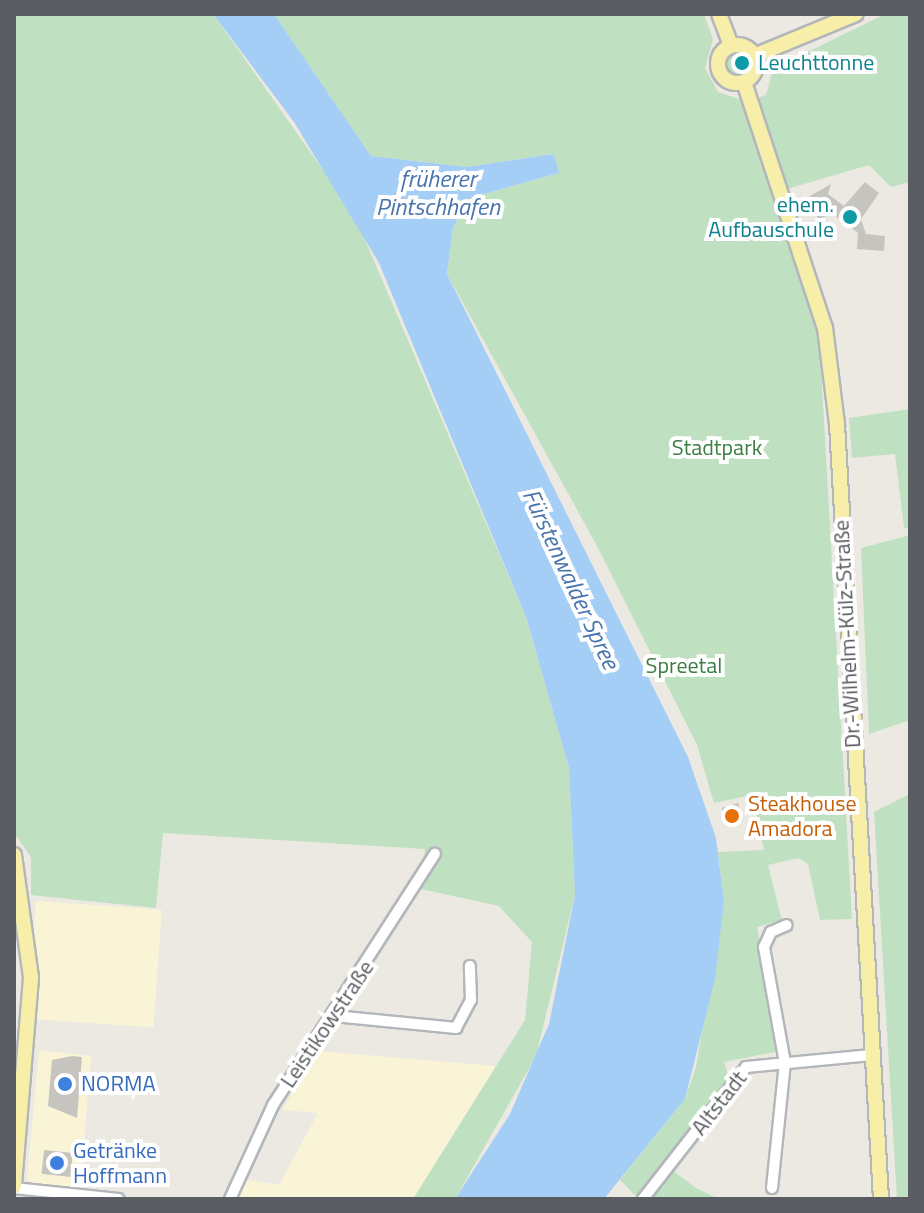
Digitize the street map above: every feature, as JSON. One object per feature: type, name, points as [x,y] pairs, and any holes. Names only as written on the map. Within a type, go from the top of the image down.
[{"type":"main road","points":[[719,14],[731,46],[754,56],[856,14]]},
{"type":"main road","points":[[731,46],[721,54],[720,73],[744,82],[755,71],[754,56]]},
{"type":"main road","name":"Dr.-Wilhelm-Külz-Straße","points":[[744,82],[825,328],[837,424],[881,1199]]},
{"type":"main road","points":[[14,1187],[31,980],[15,862]]},
{"type":"street","name":"Leistikowstraße","points":[[230,1199],[273,1105],[334,1016],[435,854]]},
{"type":"street","points":[[772,1188],[785,1063],[764,947],[771,932],[787,925]]},
{"type":"street","points":[[334,1016],[456,1028],[471,1000],[470,966]]},
{"type":"street","name":"Altstadt","points":[[643,1199],[746,1067],[871,1055]]},
{"type":"street","points":[[14,1187],[118,1199]]},
{"type":"shaded area","points":[[36,901],[162,910],[153,1028],[28,1019]]},
{"type":"shaded area","points":[[39,1050],[91,1056],[80,1190],[32,1186],[27,1179]]},
{"type":"shaded area","points":[[318,1051],[496,1066],[413,1199],[235,1199],[244,1179],[279,1185],[318,1113],[282,1110]]},
{"type":"green space","points":[[14,14],[213,14],[354,214],[526,617],[569,768],[575,895],[536,1056],[455,1199],[413,1199],[525,1020],[532,942],[499,906],[421,889],[436,861],[424,861],[425,849],[163,833],[156,908],[31,895],[31,857],[14,833]]},
{"type":"green space","points":[[274,14],[704,14],[713,39],[705,68],[718,92],[745,101],[819,331],[852,919],[820,920],[808,864],[798,858],[768,865],[782,920],[757,927],[779,1051],[724,1062],[730,1080],[639,1199],[620,1180],[685,1099],[696,1067],[724,901],[718,852],[764,850],[752,795],[714,803],[697,745],[597,546],[447,274],[453,227],[470,198],[559,173],[554,154],[467,167],[371,156]]},
{"type":"green space","points":[[885,14],[910,14],[910,182],[891,187],[869,165],[787,189],[757,98],[766,95],[773,69]]},
{"type":"green space","points":[[737,50],[747,55],[752,65],[747,75],[737,80],[727,75],[722,65],[727,55]]},
{"type":"green space","points":[[910,409],[910,527],[904,528],[895,454],[852,458],[849,418]]},
{"type":"green space","points":[[910,535],[910,720],[869,734],[861,548]]},
{"type":"green space","points":[[910,794],[910,1199],[897,1199],[874,812]]},
{"type":"green space","points":[[672,1170],[696,1188],[719,1199],[649,1199]]},
{"type":"water","points":[[213,14],[274,14],[371,156],[467,167],[554,154],[559,173],[470,198],[453,227],[447,274],[688,757],[716,838],[724,901],[715,979],[685,1099],[604,1199],[455,1199],[510,1114],[549,1024],[575,895],[569,768],[526,617],[379,263],[294,122]]},
{"type":"building","name":"ehem. Aufbauschule","points":[[865,182],[879,193],[861,219],[866,234],[885,236],[884,251],[857,249],[858,233],[833,214],[818,219],[810,196],[831,184],[828,194],[844,206]]},
{"type":"building","name":"Steakhouse Amadora","points":[[738,803],[743,820],[727,825],[722,808]]},
{"type":"building","name":"NORMA","points":[[82,1057],[77,1118],[48,1106],[52,1060]]},
{"type":"building","name":"Getränke Hoffmann","points":[[44,1150],[73,1153],[70,1177],[41,1174]]},
{"type":"place","name":"Leuchttonne","points":[[742,63]]},
{"type":"place","name":"ehem. Aufbauschule","points":[[850,217]]},
{"type":"place","name":"Steakhouse Amadora","points":[[732,816]]},
{"type":"place","name":"NORMA","points":[[65,1084]]},
{"type":"place","name":"Getränke Hoffmann","points":[[57,1163]]},
{"type":"water label","name":"früherer Pintschhafen","points":[[438,193]]},
{"type":"water label","name":"Fürstenwalder Spree","points":[[571,579]]},
{"type":"park label","name":"Stadtpark","points":[[717,448]]},
{"type":"park label","name":"Spreetal","points":[[684,666]]}]
